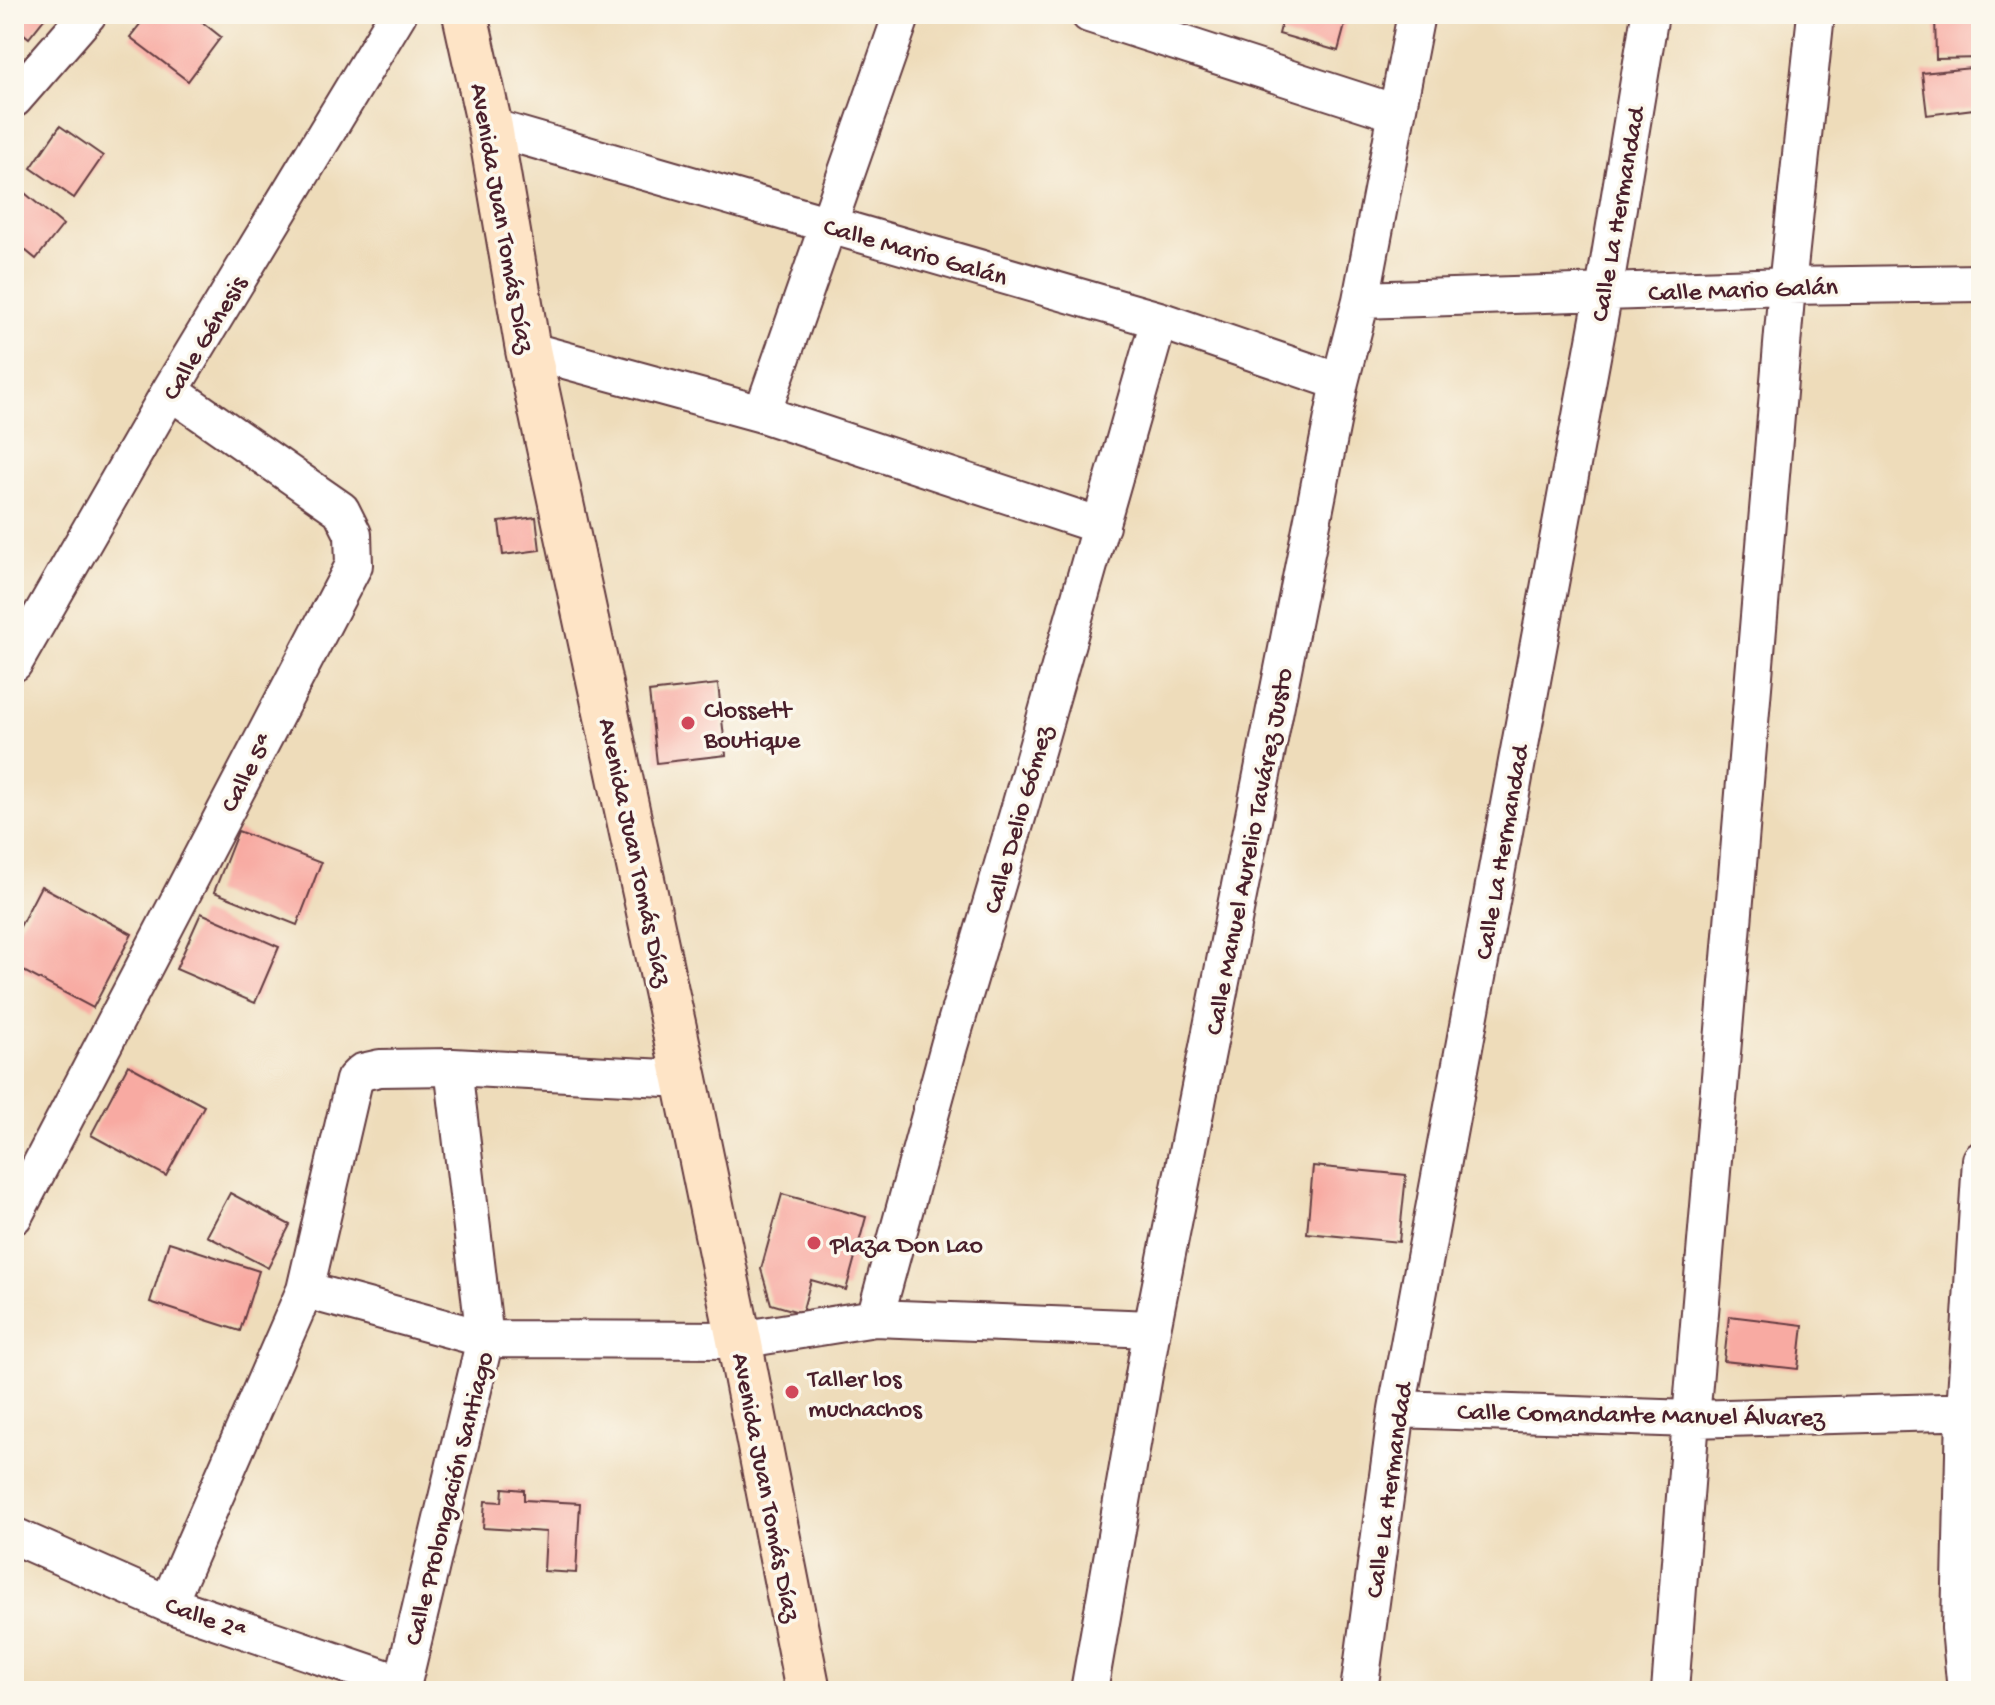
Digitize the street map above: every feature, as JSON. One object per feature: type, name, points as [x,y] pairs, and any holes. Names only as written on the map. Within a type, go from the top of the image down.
[{"type":"street","points":[[14,99],[88,14]]},
{"type":"street","name":"Calle Génesis","points":[[14,663],[170,391],[398,14]]},
{"type":"street","name":"Avenida Juan Tomás Díaz","points":[[465,14],[490,127],[528,350],[685,1079],[808,1691]]},
{"type":"street","points":[[762,414],[902,14]]},
{"type":"street","points":[[1089,14],[1396,113]]},
{"type":"street","name":"Calle Manuel Aurelio Tavárez Justo","points":[[1089,1691],[1152,1329],[1416,14]]},
{"type":"street","name":"Calle La Hermandad","points":[[1359,1691],[1397,1409],[1604,292],[1650,14]]},
{"type":"street","points":[[1670,1691],[1787,286],[1816,14]]},
{"type":"street","name":"Calle Mario Galán","points":[[490,127],[1159,320],[1340,382]]},
{"type":"street","name":"Calle Mario Galán","points":[[1361,300],[1981,283]]},
{"type":"street","name":"Calle Delio Gómez","points":[[875,1318],[949,1046],[1159,320]]},
{"type":"street","points":[[528,350],[762,414],[1101,526]]},
{"type":"street","name":"Calle 5ª","points":[[14,1216],[354,565],[353,534],[341,510],[170,391]]},
{"type":"street","points":[[168,1604],[305,1290],[354,1080],[362,1072],[380,1068],[453,1067],[685,1079]]},
{"type":"street","name":"Calle Prolongación Santiago","points":[[401,1688],[485,1339],[453,1067]]},
{"type":"street","points":[[1966,1691],[1960,1628],[1973,1411],[1981,1160]]},
{"type":"street","points":[[305,1290],[485,1339],[739,1340],[875,1318],[1152,1329]]},
{"type":"street","name":"Calle Comandante Manuel Álvarez","points":[[1397,1409],[1691,1419],[1973,1411]]},
{"type":"street","name":"Calle 2ª","points":[[14,1536],[168,1604],[401,1688]]},
{"type":"building","points":[[14,14],[48,14],[29,38],[14,26]]},
{"type":"building","points":[[148,14],[192,14],[221,37],[188,81],[130,37]]},
{"type":"building","points":[[1284,14],[1348,14],[1338,51],[1279,34]]},
{"type":"building","points":[[1935,14],[1981,14],[1981,58],[1936,59]]},
{"type":"building","points":[[1981,67],[1981,108],[1927,115],[1922,73]]},
{"type":"building","points":[[60,126],[103,156],[74,198],[31,168]]},
{"type":"building","points":[[14,184],[63,225],[36,259],[14,241]]},
{"type":"building","points":[[536,517],[540,550],[503,555],[499,522]]},
{"type":"building","name":"Clossett Boutique","points":[[718,684],[726,755],[657,763],[649,692]]},
{"type":"building","points":[[238,831],[321,863],[297,925],[214,892]]},
{"type":"building","points":[[41,886],[132,934],[93,1008],[14,966],[14,938]]},
{"type":"building","points":[[201,913],[279,947],[255,1003],[176,969]]},
{"type":"building","points":[[128,1065],[204,1106],[166,1176],[91,1135]]},
{"type":"building","points":[[1313,1166],[1406,1175],[1399,1242],[1307,1233]]},
{"type":"building","points":[[230,1193],[290,1225],[268,1268],[207,1236]]},
{"type":"building","name":"Plaza Don Lao","points":[[782,1194],[866,1217],[846,1290],[811,1280],[802,1313],[771,1304],[761,1269]]},
{"type":"building","points":[[169,1242],[259,1271],[240,1331],[150,1302]]},
{"type":"building","points":[[1729,1316],[1803,1325],[1798,1369],[1724,1361]]},
{"type":"building","points":[[503,1488],[524,1490],[524,1500],[580,1503],[576,1573],[544,1571],[546,1532],[483,1528],[485,1501],[502,1502]]},
{"type":"place","name":"Clossett Boutique","points":[[688,723]]},
{"type":"place","name":"Plaza Don Lao","points":[[814,1243]]},
{"type":"place","name":"Taller los muchachos","points":[[792,1392]]}]
